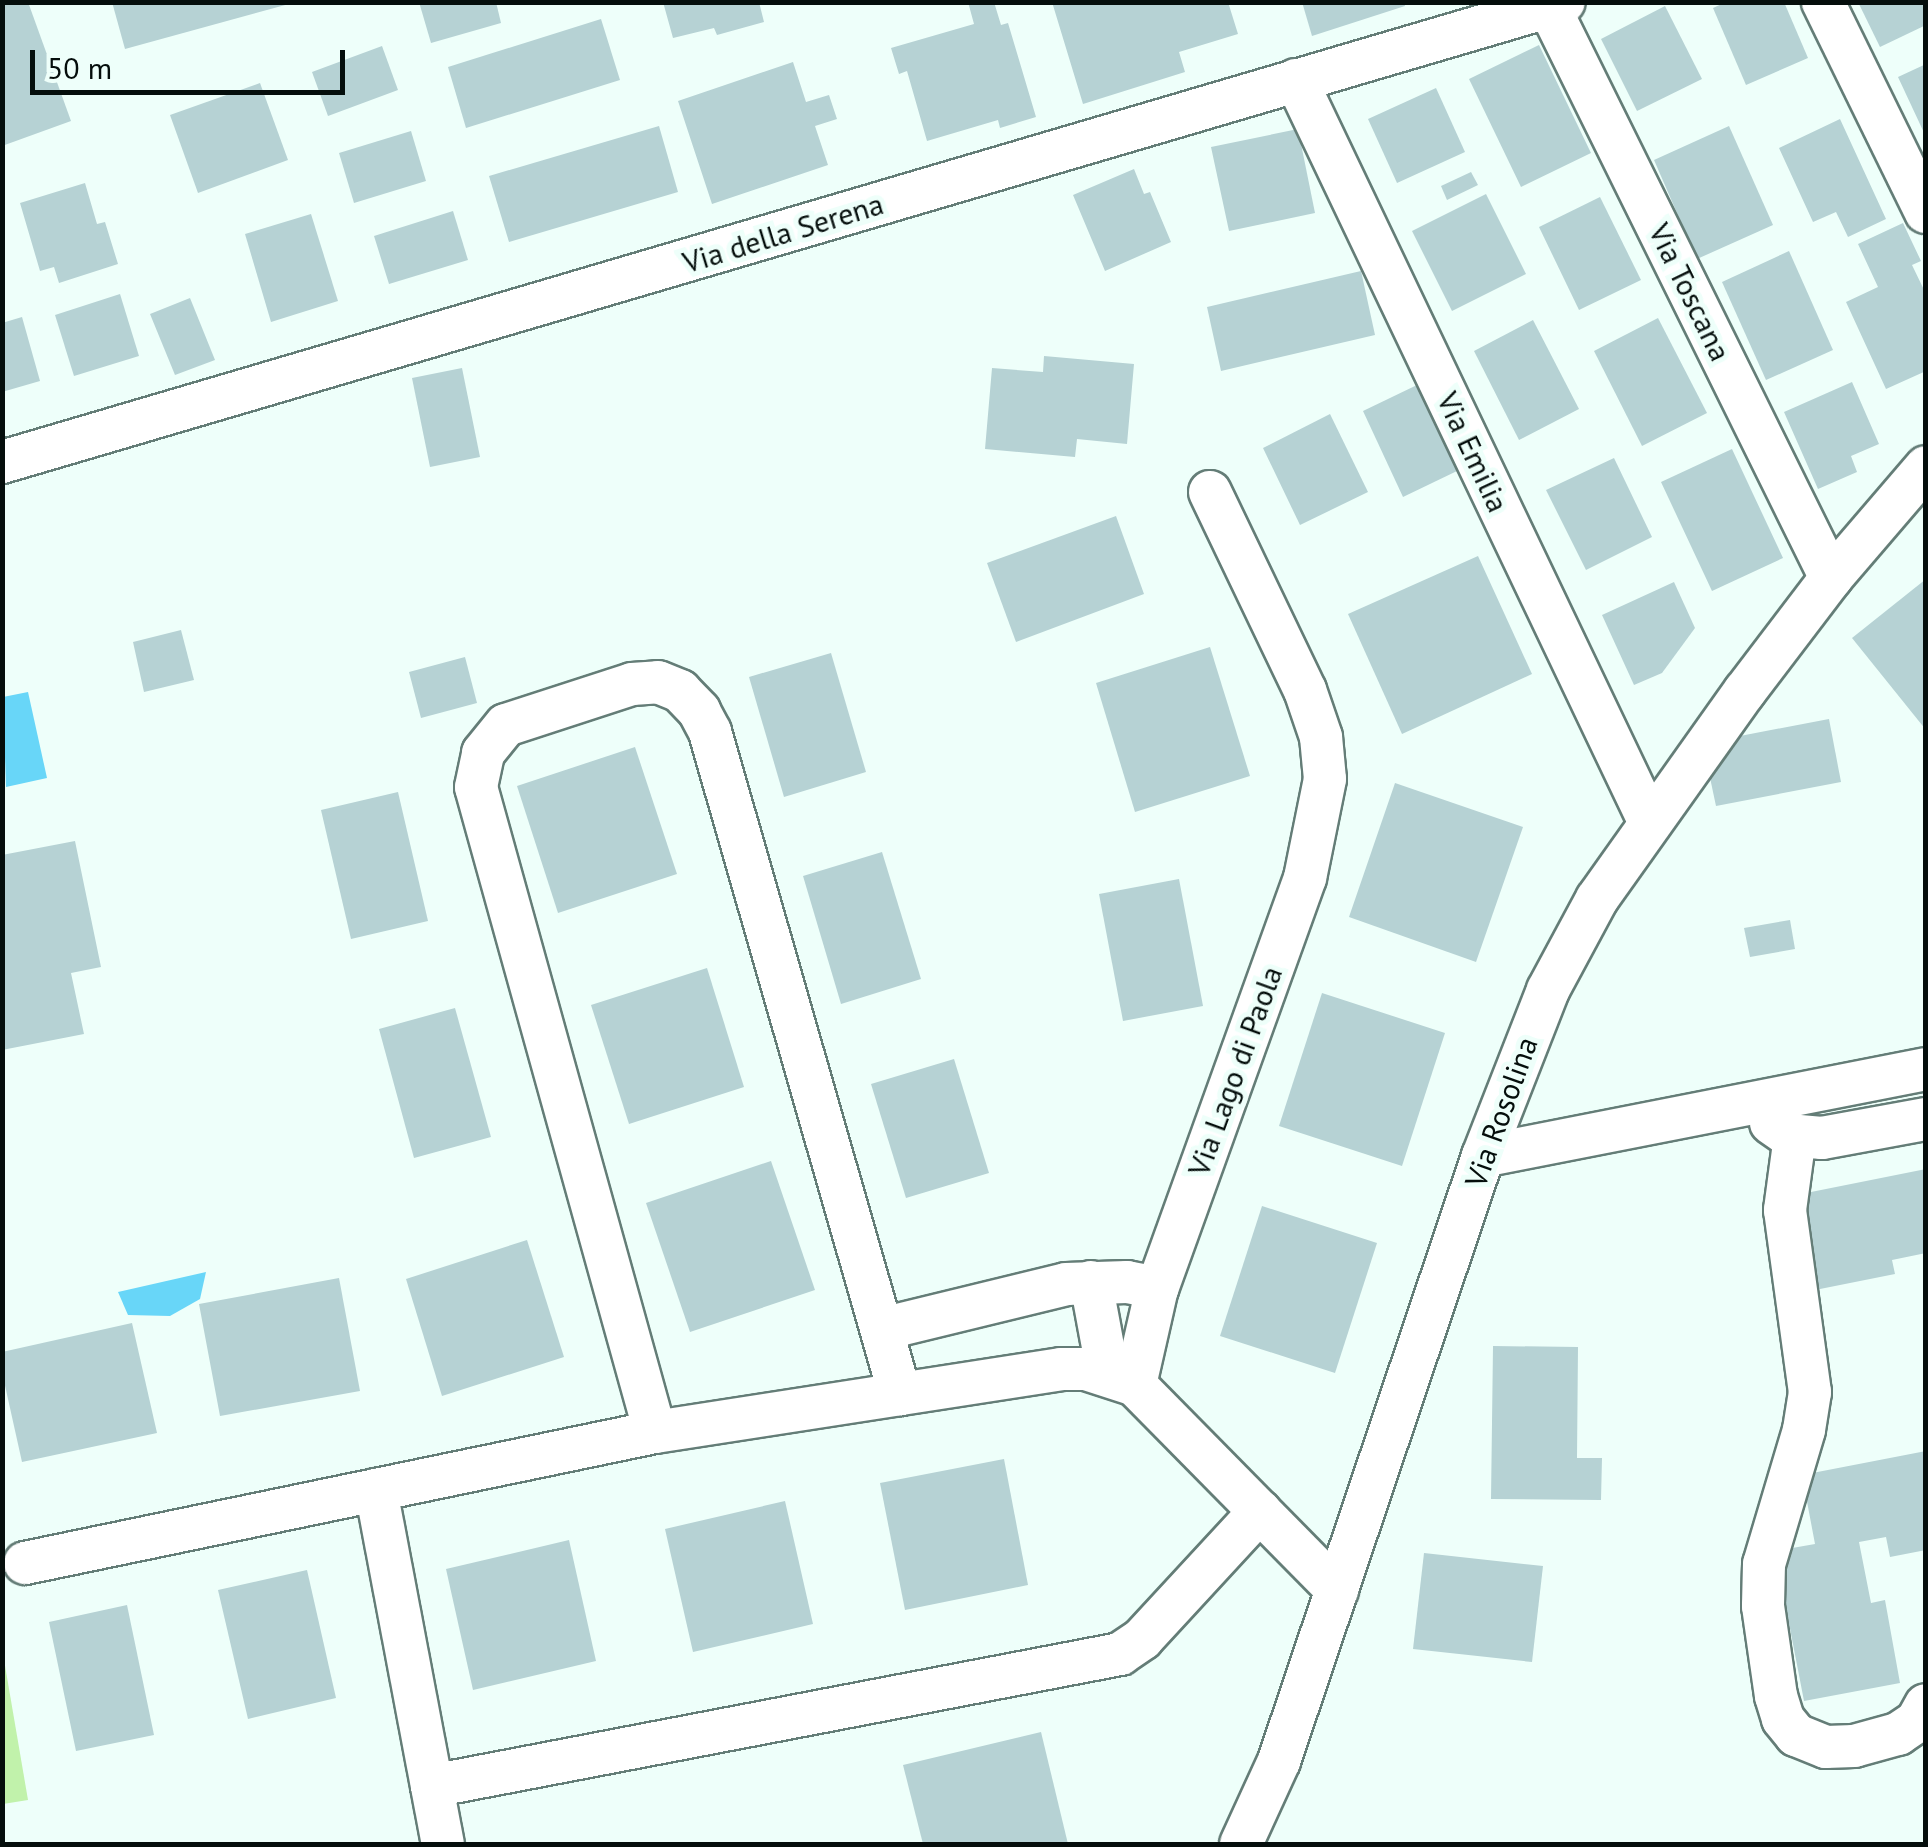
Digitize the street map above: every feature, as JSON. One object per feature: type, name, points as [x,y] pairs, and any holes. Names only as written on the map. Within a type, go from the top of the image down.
[{"type":"street","points":[[1823,2],[1926,212]]},
{"type":"street","name":"Via della Serena","points":[[2,462],[244,394],[1296,80],[1454,18],[1556,4]]},
{"type":"street","name":"Via Toscana","points":[[1556,4],[1831,578]]},
{"type":"street","name":"Via Emilia","points":[[1296,80],[1650,824]]},
{"type":"street","name":"Via Rosolina","points":[[1241,1844],[1280,1762],[1483,1156],[1522,1051],[1567,951],[1650,824],[1831,578],[1926,467]]},
{"type":"street","name":"Via Lago di Paola","points":[[1121,1379],[1305,878],[1325,779],[1321,737],[1305,690],[1210,492]]},
{"type":"street","points":[[655,1432],[477,799],[476,776],[482,753],[498,731],[516,720],[646,682],[669,685],[700,711],[714,744],[900,1394]]},
{"type":"street","points":[[1483,1156],[1926,1068]]},
{"type":"street","points":[[1745,1107],[1794,1136],[1836,1136],[1926,1120]]},
{"type":"street","points":[[1794,1136],[1785,1210],[1810,1392],[1804,1430],[1764,1564],[1763,1606],[1776,1696],[1783,1719],[1796,1735],[1826,1747],[1854,1746],[1898,1734],[1917,1721],[1926,1706]]},
{"type":"street","points":[[882,1329],[1045,1288],[1091,1282],[1157,1288]]},
{"type":"street","points":[[1091,1282],[1121,1379],[1337,1590]]},
{"type":"street","points":[[24,1563],[655,1432],[1061,1368],[1121,1379]]},
{"type":"street","points":[[376,1490],[444,1844]]},
{"type":"street","points":[[432,1786],[1120,1654],[1142,1639],[1260,1511]]},
{"type":"green space","points":[[2,1648],[28,1800],[3,1804],[2,1804]]},
{"type":"water","points":[[28,692],[47,778],[6,787],[3,697]]},
{"type":"water","points":[[206,1272],[200,1299],[170,1316],[128,1315],[118,1292]]},
{"type":"building","points":[[2,2],[28,2],[71,121],[2,146]]},
{"type":"building","points":[[112,2],[289,2],[289,4],[125,49]]},
{"type":"building","points":[[419,2],[496,2],[501,23],[431,43]]},
{"type":"building","points":[[663,2],[759,2],[764,22],[717,35],[714,28],[673,38]]},
{"type":"building","points":[[968,2],[994,2],[1001,25],[1008,23],[1036,117],[1000,128],[998,120],[927,141],[907,71],[899,74],[891,48],[974,24]]},
{"type":"building","points":[[1052,2],[1228,2],[1238,34],[1179,52],[1185,72],[1083,104]]},
{"type":"building","points":[[1302,2],[1404,2],[1405,6],[1312,36]]},
{"type":"building","points":[[1726,2],[1784,2],[1808,58],[1746,85],[1713,8]]},
{"type":"building","points":[[1858,2],[1926,2],[1926,25],[1880,47]]},
{"type":"building","points":[[1665,6],[1702,79],[1637,111],[1601,39]]},
{"type":"building","points":[[601,19],[620,80],[466,128],[448,67]]},
{"type":"building","points":[[1539,45],[1591,153],[1521,187],[1469,79]]},
{"type":"building","points":[[382,46],[398,90],[328,116],[312,72]]},
{"type":"building","points":[[793,62],[806,102],[829,95],[837,119],[815,126],[828,165],[712,204],[678,101]]},
{"type":"building","points":[[1926,64],[1926,137],[1898,77]]},
{"type":"building","points":[[260,83],[288,160],[198,193],[170,115]]},
{"type":"building","points":[[1436,88],[1465,152],[1397,183],[1368,119]]},
{"type":"building","points":[[1840,119],[1886,219],[1848,237],[1836,212],[1813,222],[1779,148]]},
{"type":"building","points":[[659,126],[678,192],[509,242],[489,176]]},
{"type":"building","points":[[1729,126],[1773,225],[1697,259],[1654,160]]},
{"type":"building","points":[[1298,129],[1315,213],[1229,231],[1211,147]]},
{"type":"building","points":[[411,131],[426,181],[354,203],[339,153]]},
{"type":"building","points":[[1134,169],[1144,194],[1150,192],[1171,242],[1105,271],[1073,195]]},
{"type":"building","points":[[1471,172],[1478,185],[1447,200],[1441,186]]},
{"type":"building","points":[[85,183],[97,224],[105,222],[118,264],[59,283],[54,267],[40,271],[20,203]]},
{"type":"building","points":[[1486,194],[1526,274],[1452,311],[1412,231]]},
{"type":"building","points":[[1600,197],[1641,280],[1579,310],[1539,227]]},
{"type":"building","points":[[453,211],[468,260],[389,284],[374,236]]},
{"type":"building","points":[[311,214],[338,301],[271,322],[245,234]]},
{"type":"building","points":[[1903,223],[1921,261],[1912,265],[1926,294],[1926,371],[1886,389],[1846,302],[1878,287],[1858,244]]},
{"type":"building","points":[[1789,251],[1833,350],[1766,380],[1722,282]]},
{"type":"building","points":[[1361,271],[1375,335],[1221,371],[1207,307]]},
{"type":"building","points":[[120,294],[139,356],[74,376],[55,315]]},
{"type":"building","points":[[190,298],[215,360],[175,375],[150,314]]},
{"type":"building","points":[[22,317],[40,381],[2,392],[2,323]]},
{"type":"building","points":[[1658,318],[1707,413],[1642,446],[1594,351]]},
{"type":"building","points":[[1533,320],[1579,409],[1519,440],[1474,351]]},
{"type":"building","points":[[1044,356],[1134,364],[1127,444],[1077,439],[1075,457],[985,449],[992,368],[1043,372]]},
{"type":"building","points":[[462,368],[480,457],[430,467],[412,378]]},
{"type":"building","points":[[1852,382],[1879,444],[1851,456],[1857,472],[1818,489],[1784,412]]},
{"type":"building","points":[[1417,385],[1457,471],[1403,497],[1363,411]]},
{"type":"building","points":[[1330,414],[1368,492],[1300,525],[1263,448]]},
{"type":"building","points":[[1732,449],[1783,558],[1712,591],[1661,482]]},
{"type":"building","points":[[1614,458],[1652,537],[1586,570],[1546,490]]},
{"type":"building","points":[[1116,516],[1144,594],[1016,642],[987,563]]},
{"type":"building","points":[[1478,556],[1532,674],[1402,734],[1348,614]]},
{"type":"building","points":[[1926,579],[1926,730],[1852,638]]},
{"type":"building","points":[[1674,582],[1695,628],[1662,673],[1634,685],[1602,615]]},
{"type":"building","points":[[181,630],[194,680],[144,692],[133,642]]},
{"type":"building","points":[[1210,647],[1250,776],[1135,812],[1096,683]]},
{"type":"building","points":[[831,653],[866,772],[784,797],[749,677]]},
{"type":"building","points":[[465,657],[477,703],[421,718],[409,672]]},
{"type":"building","points":[[1829,719],[1841,782],[1716,806],[1709,773],[1740,736]]},
{"type":"building","points":[[635,747],[677,874],[558,913],[517,786]]},
{"type":"building","points":[[1395,783],[1523,827],[1476,962],[1349,917]]},
{"type":"building","points":[[398,792],[428,921],[351,939],[321,810]]},
{"type":"building","points":[[75,841],[101,967],[71,973],[84,1034],[2,1050],[2,855]]},
{"type":"building","points":[[882,852],[921,979],[841,1004],[803,876]]},
{"type":"building","points":[[1179,879],[1203,1006],[1123,1021],[1099,894]]},
{"type":"building","points":[[1790,920],[1795,949],[1750,957],[1744,928]]},
{"type":"building","points":[[707,968],[744,1087],[629,1124],[591,1005]]},
{"type":"building","points":[[1322,993],[1445,1033],[1402,1166],[1279,1126]]},
{"type":"building","points":[[455,1008],[491,1137],[414,1158],[379,1029]]},
{"type":"building","points":[[954,1059],[989,1173],[906,1198],[871,1084]]},
{"type":"building","points":[[771,1161],[815,1290],[690,1332],[646,1203]]},
{"type":"building","points":[[1926,1169],[1926,1253],[1892,1260],[1895,1274],[1815,1290],[1796,1195]]},
{"type":"building","points":[[1262,1206],[1377,1243],[1335,1373],[1220,1336]]},
{"type":"building","points":[[527,1240],[564,1357],[442,1396],[406,1279]]},
{"type":"building","points":[[339,1278],[360,1391],[220,1416],[199,1304]]},
{"type":"building","points":[[132,1323],[157,1433],[22,1462],[2,1372],[2,1352]]},
{"type":"building","points":[[1493,1346],[1578,1347],[1577,1458],[1602,1458],[1601,1500],[1491,1499]]},
{"type":"building","points":[[1926,1451],[1926,1550],[1890,1557],[1886,1537],[1859,1542],[1871,1603],[1885,1600],[1900,1683],[1804,1701],[1775,1551],[1815,1544],[1802,1475]]},
{"type":"building","points":[[1004,1459],[1028,1585],[905,1610],[880,1483]]},
{"type":"building","points":[[785,1501],[813,1624],[693,1652],[665,1529]]},
{"type":"building","points":[[569,1540],[596,1661],[473,1690],[446,1569]]},
{"type":"building","points":[[1424,1553],[1543,1566],[1532,1662],[1413,1649]]},
{"type":"building","points":[[307,1570],[336,1698],[248,1719],[218,1590]]},
{"type":"building","points":[[127,1605],[154,1735],[76,1751],[49,1622]]},
{"type":"building","points":[[1041,1732],[1068,1844],[923,1844],[903,1765]]}]
